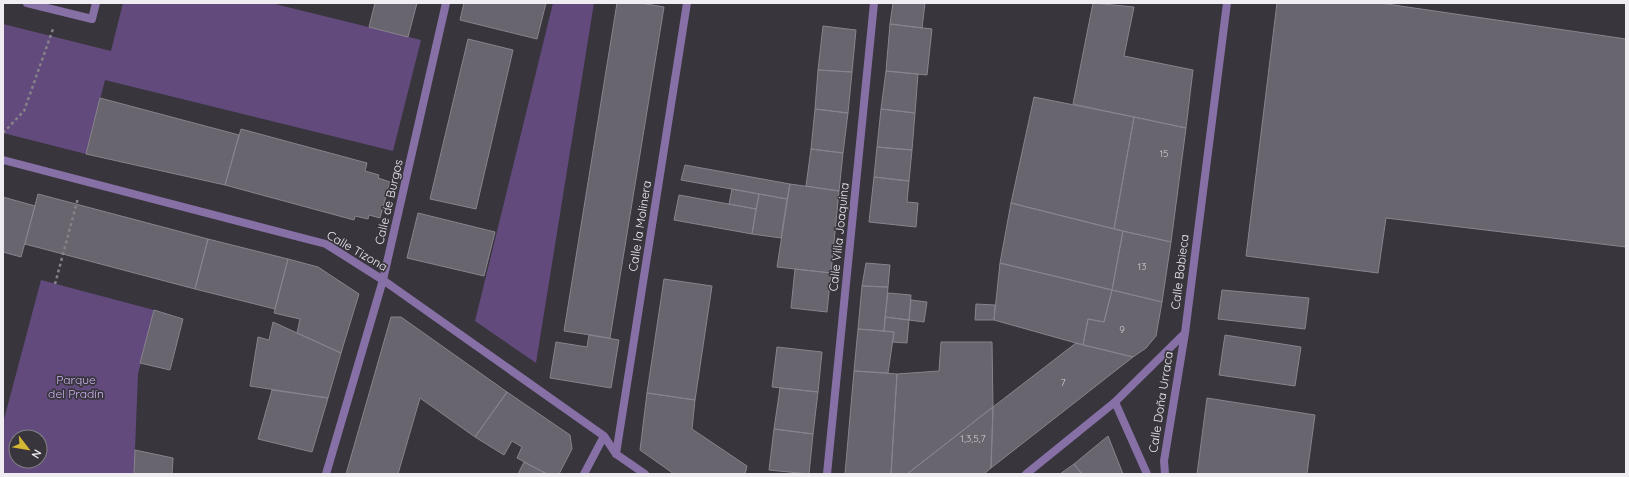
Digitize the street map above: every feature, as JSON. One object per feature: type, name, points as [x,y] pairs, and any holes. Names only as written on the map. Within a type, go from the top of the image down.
[{"type":"street","points":[[27,3],[92,19],[96,3]]},
{"type":"street","name":"Calle de Burgos","points":[[326,474],[383,280],[446,3]]},
{"type":"street","name":"Calle la Molinera","points":[[616,454],[687,3]]},
{"type":"street","name":"Calle Villa Joaquina","points":[[827,474],[874,3]]},
{"type":"street","name":"Calle Babieca","points":[[1185,333],[1227,3]]},
{"type":"street","name":"Calle Tizona","points":[[3,160],[326,244],[383,280],[604,436],[616,454],[645,474]]},
{"type":"street","points":[[1026,474],[1116,402],[1185,333]]},
{"type":"street","name":"Calle Doña Urraca","points":[[1165,474],[1164,461],[1185,333]]},
{"type":"street","name":"Calle Doña Urraca","points":[[1116,402],[1147,474]]},
{"type":"street","points":[[584,474],[604,436]]},
{"type":"path","points":[[3,133],[24,111],[52,29]]},
{"type":"path","points":[[55,284],[79,197]]},
{"type":"green space","points":[[123,3],[271,3],[421,40],[393,151],[105,80],[86,154],[3,133],[3,24],[111,51]]},
{"type":"green space","points":[[553,3],[594,3],[536,363],[475,321]]},
{"type":"green space","name":"Parque del Pradín","points":[[41,280],[154,310],[138,374],[134,474],[3,474],[3,423]]},
{"type":"building","points":[[375,3],[417,3],[408,37],[369,27]]},
{"type":"building","points":[[464,3],[546,3],[537,39],[460,20]]},
{"type":"building","points":[[617,3],[641,3],[664,7],[610,338],[564,331]]},
{"type":"building","points":[[893,3],[925,3],[922,28],[890,24]]},
{"type":"building","points":[[1093,3],[1134,7],[1124,56],[1193,70],[1186,128],[1073,104]]},
{"type":"building","points":[[1277,3],[1380,3],[1626,39],[1626,247],[1386,218],[1378,273],[1246,256]]},
{"type":"building","points":[[890,24],[932,29],[927,75],[886,71]]},
{"type":"building","points":[[823,26],[856,30],[852,72],[818,70]]},
{"type":"building","points":[[468,39],[513,50],[476,209],[430,199]]},
{"type":"building","points":[[818,70],[852,72],[848,113],[815,109]]},
{"type":"building","points":[[886,71],[918,74],[915,113],[881,109]]},
{"type":"building","points":[[1034,97],[1134,117],[1114,229],[1011,203]]},
{"type":"building","points":[[100,98],[239,135],[225,185],[86,154]]},
{"type":"building","points":[[815,109],[848,113],[843,153],[811,149]]},
{"type":"building","points":[[881,109],[915,113],[912,150],[877,147]]},
{"type":"building","points":[[1134,117],[1186,128],[1171,242],[1114,229]]},
{"type":"building","points":[[241,129],[367,163],[365,171],[379,175],[378,178],[390,182],[380,218],[369,215],[368,219],[355,216],[354,220],[225,185]]},
{"type":"building","points":[[877,147],[912,150],[909,181],[874,177]]},
{"type":"building","points":[[811,149],[843,153],[839,191],[806,186]]},
{"type":"building","points":[[685,165],[790,184],[787,199],[681,180]]},
{"type":"building","points":[[874,177],[909,181],[907,202],[918,203],[916,227],[869,222]]},
{"type":"building","points":[[790,184],[839,191],[831,273],[777,267]]},
{"type":"building","points":[[732,189],[759,194],[756,209],[729,204]]},
{"type":"building","points":[[38,194],[208,239],[195,289],[25,244]]},
{"type":"building","points":[[759,194],[787,199],[781,238],[752,234]]},
{"type":"building","points":[[679,195],[756,209],[752,234],[674,220]]},
{"type":"building","points":[[3,197],[35,206],[21,257],[3,252]]},
{"type":"building","points":[[1011,203],[1123,231],[1112,290],[1000,263]]},
{"type":"building","points":[[418,213],[495,232],[484,276],[407,258]]},
{"type":"building","points":[[1123,231],[1171,242],[1162,302],[1112,290]]},
{"type":"building","points":[[208,239],[288,259],[275,309],[195,289]]},
{"type":"building","points":[[288,259],[318,267],[359,294],[341,353],[297,333],[300,319],[274,313]]},
{"type":"building","points":[[866,263],[890,265],[888,287],[862,286]]},
{"type":"building","points":[[1000,263],[1112,290],[1104,322],[1088,319],[1083,345],[994,320]]},
{"type":"building","points":[[795,269],[831,273],[827,312],[791,308]]},
{"type":"building","points":[[664,279],[712,286],[695,400],[647,393]]},
{"type":"building","points":[[862,286],[888,287],[884,331],[858,329]]},
{"type":"building","points":[[1112,290],[1162,302],[1156,336],[1146,348],[1133,357],[1083,345],[1088,319],[1104,322]]},
{"type":"building","points":[[1222,290],[1309,298],[1305,329],[1218,319]]},
{"type":"building","points":[[888,293],[911,295],[909,320],[885,317]]},
{"type":"building","points":[[911,300],[927,302],[924,322],[909,320]]},
{"type":"building","points":[[976,304],[995,305],[994,320],[975,320]]},
{"type":"building","points":[[154,310],[183,319],[170,370],[140,363]]},
{"type":"building","points":[[391,317],[401,317],[507,392],[475,437],[420,398],[398,474],[346,474]]},
{"type":"building","points":[[885,317],[909,320],[907,343],[893,342],[894,332],[884,331]]},
{"type":"building","points":[[273,322],[341,353],[328,398],[250,386],[258,337],[269,340]]},
{"type":"building","points":[[858,329],[894,332],[888,373],[854,371]]},
{"type":"building","points":[[589,335],[619,340],[611,388],[550,378],[556,342],[587,347]]},
{"type":"building","points":[[1225,335],[1301,347],[1295,386],[1219,375]]},
{"type":"building","points":[[941,342],[992,342],[993,407],[907,474],[891,474],[897,374],[939,371]]},
{"type":"building","points":[[1076,343],[1133,357],[991,468],[993,407]]},
{"type":"building","points":[[777,347],[822,352],[818,392],[772,387]]},
{"type":"building","points":[[854,371],[897,374],[891,474],[845,474]]},
{"type":"building","points":[[780,388],[818,392],[813,434],[774,429]]},
{"type":"building","points":[[272,390],[328,398],[312,452],[258,439]]},
{"type":"building","points":[[507,392],[570,435],[572,449],[559,474],[547,474],[517,458],[522,447],[512,441],[504,455],[475,437]]},
{"type":"building","points":[[647,393],[695,400],[692,429],[747,466],[745,474],[674,474],[640,450]]},
{"type":"building","points":[[1207,398],[1315,415],[1307,474],[1197,474]]},
{"type":"building","points":[[993,407],[991,468],[984,474],[907,474]]},
{"type":"building","points":[[774,429],[813,434],[809,474],[769,470]]},
{"type":"building","points":[[1108,436],[1123,474],[1082,474],[1074,464]]},
{"type":"building","points":[[135,450],[173,458],[172,474],[134,474]]},
{"type":"building","points":[[524,462],[547,474],[518,474]]},
{"type":"building","points":[[1074,464],[1082,474],[1060,474]]}]
